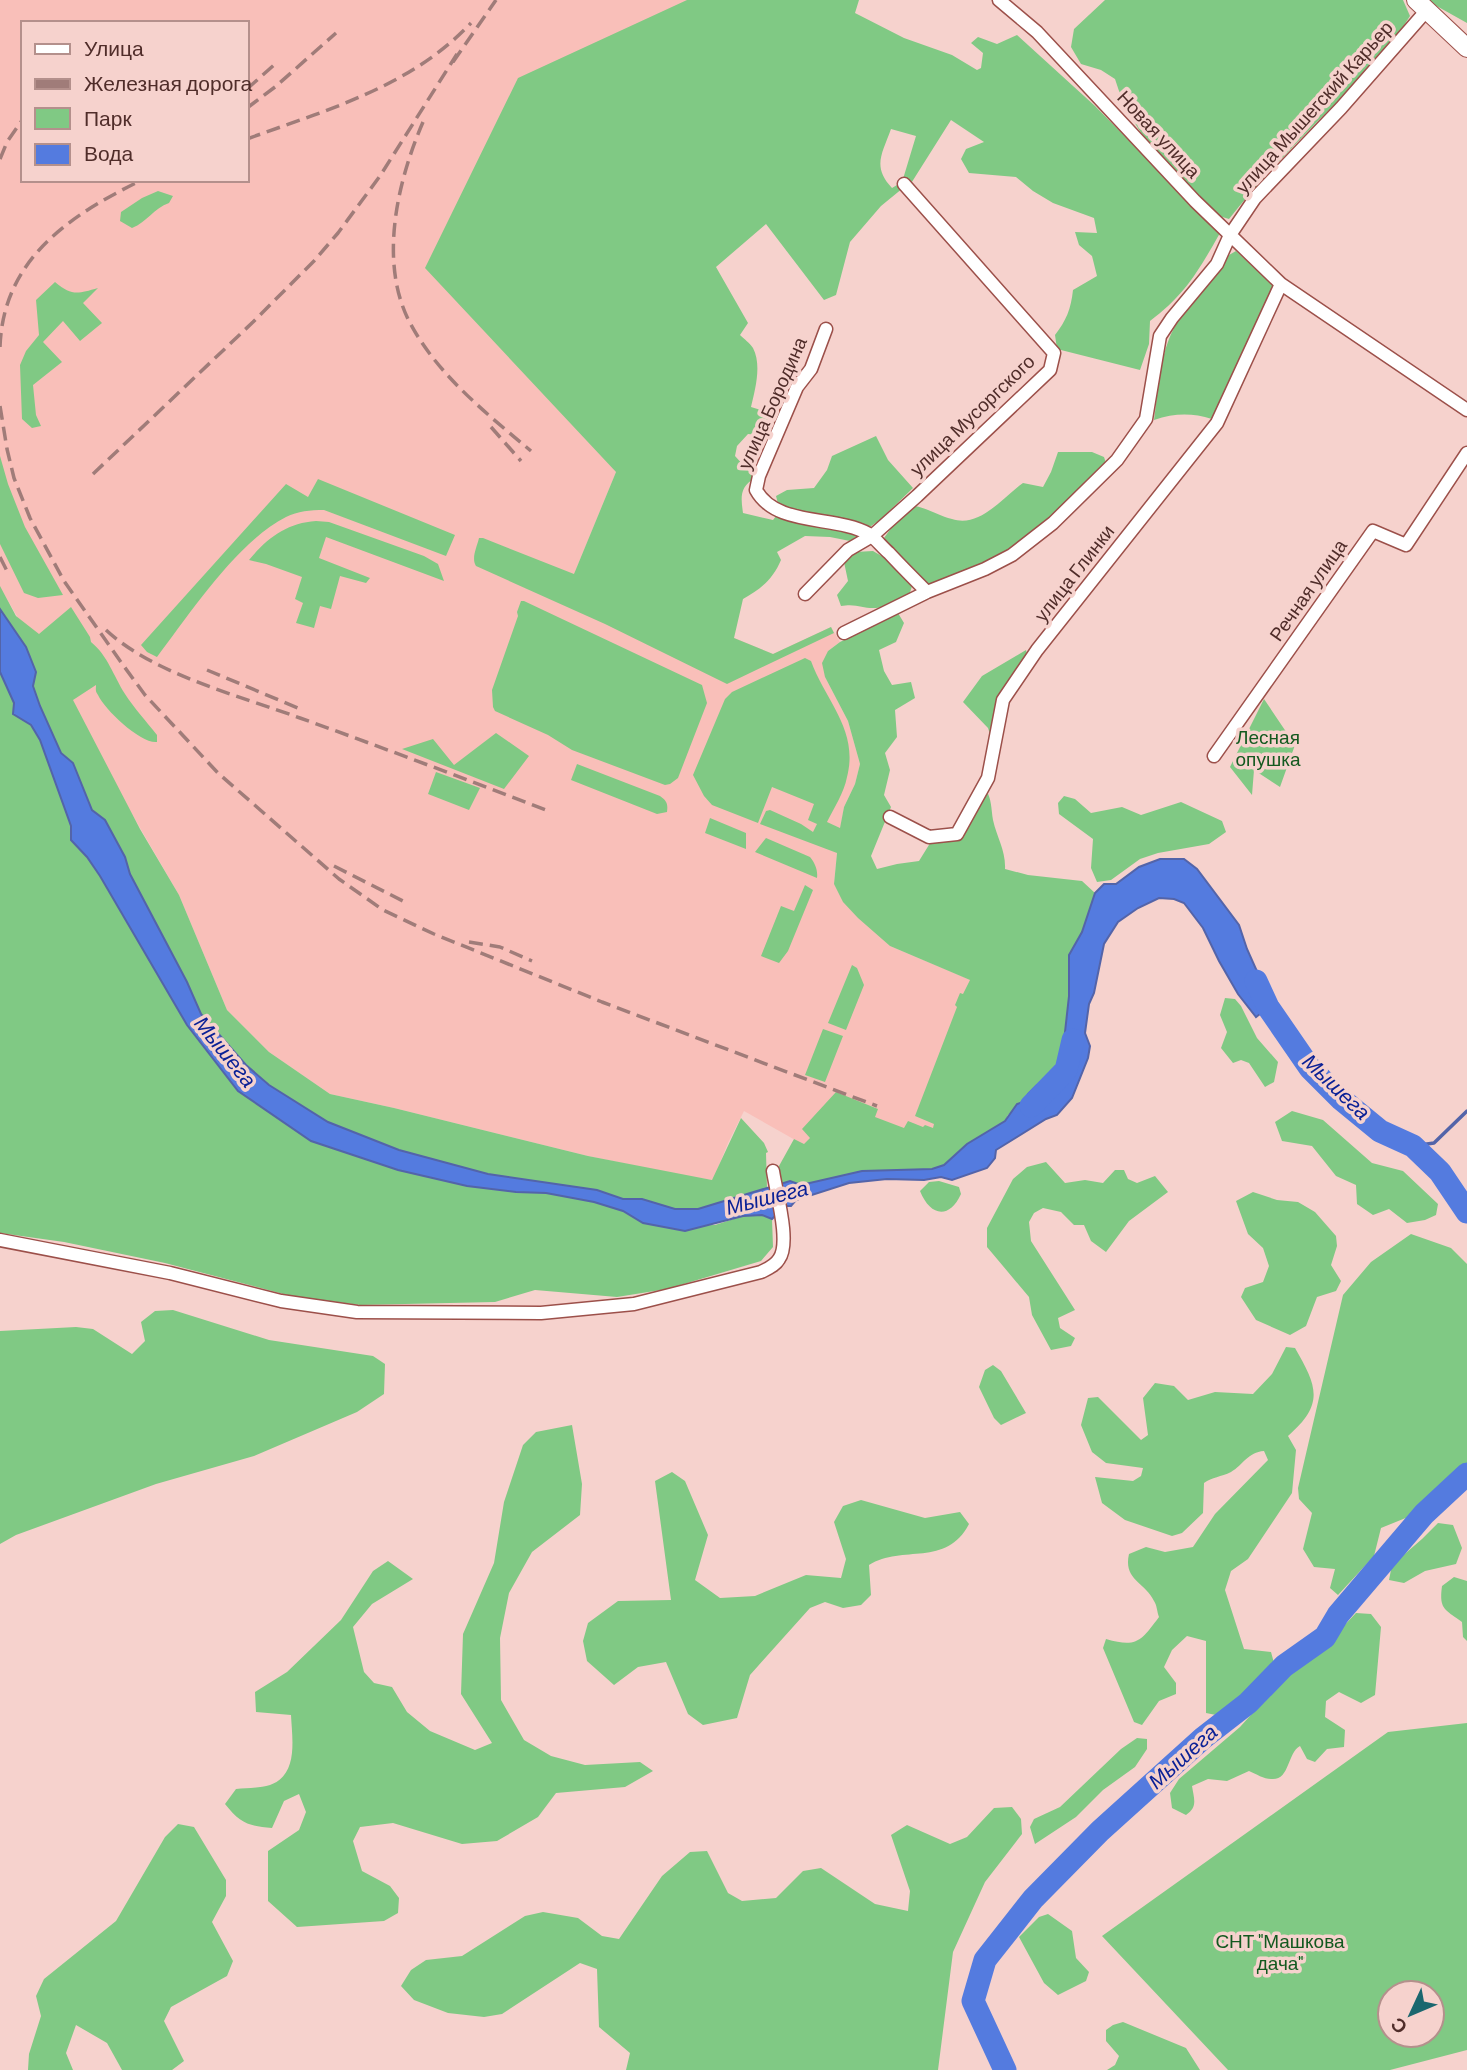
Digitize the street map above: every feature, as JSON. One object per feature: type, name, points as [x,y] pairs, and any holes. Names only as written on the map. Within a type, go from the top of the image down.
[{"type":"main road","points":[[1421,5],[1467,48]]},
{"type":"street","name":"Новая улица","points":[[999,0],[1037,32],[1176,181],[1281,284],[1467,410]]},
{"type":"street","name":"улица Мышегский Карьер","points":[[844,633],[927,592],[1012,555],[1053,523],[1116,460],[1146,419],[1160,336],[1172,318],[1217,264],[1230,235],[1255,198],[1341,108],[1421,5]]},
{"type":"street","name":"улица Мусоргского","points":[[805,594],[848,550],[872,536],[917,496],[1050,370],[1054,354],[904,184]]},
{"type":"street","name":"улица Глинки","points":[[890,817],[929,837],[957,834],[988,778],[1003,700],[1037,650],[1217,423],[1281,284]]},
{"type":"street","name":"улица Бородина","points":[[826,329],[811,369],[797,387],[756,489],[762,500],[772,508],[850,525],[872,536]]},
{"type":"street","name":"Речная улица","points":[[1214,755],[1373,531],[1406,545],[1467,453]]},
{"type":"street","points":[[872,536],[927,592]]},
{"type":"street","points":[[0,1240],[170,1273],[281,1301],[357,1312],[541,1312],[634,1304],[761,1272],[772,1266],[780,1258],[784,1244],[773,1171]]},
{"type":"shaded area","points":[[0,0],[687,0],[613,468],[616,472],[575,572],[773,654],[831,627],[840,642],[828,651],[825,677],[848,721],[860,764],[855,784],[844,807],[834,884],[890,946],[1004,994],[934,1131],[917,1140],[827,1121],[804,1145],[744,1111],[713,1180],[588,1156],[330,1094],[269,1052],[227,1010],[179,895],[0,587]]},
{"type":"green space","points":[[687,0],[859,0],[855,13],[904,38],[952,55],[977,70],[981,68],[983,53],[971,43],[978,37],[997,44],[1017,35],[1095,106],[1220,233],[1190,281],[1173,301],[1150,321],[1149,344],[1140,370],[1057,349],[1055,335],[1067,314],[1073,290],[1097,276],[1092,256],[1079,245],[1075,232],[1097,233],[1094,218],[1053,203],[1016,177],[969,173],[961,159],[966,149],[984,142],[951,120],[910,185],[903,179],[916,136],[891,129],[882,153],[882,173],[892,188],[902,182],[903,188],[881,206],[850,242],[836,295],[824,300],[766,224],[716,267],[748,323],[740,335],[756,355],[757,378],[751,407],[764,411],[777,423],[771,436],[748,434],[737,446],[735,456],[755,478],[744,489],[743,513],[773,520],[780,511],[776,496],[787,490],[814,488],[827,470],[832,456],[876,436],[888,460],[913,488],[881,519],[850,541],[805,536],[777,552],[781,560],[774,573],[761,587],[743,599],[734,638],[773,654],[831,627],[834,633],[727,684],[605,624],[476,566],[475,552],[479,538],[483,538],[574,574],[616,472],[425,268],[518,78]]},
{"type":"green space","points":[[1105,0],[1403,0],[1410,16],[1401,30],[1266,175],[1229,219],[1219,216],[1172,170],[1144,137],[1123,100],[1115,79],[1101,70],[1081,64],[1071,47],[1074,29]]},
{"type":"green space","points":[[1428,0],[1467,0],[1467,23],[1433,4]]},
{"type":"green space","points":[[158,191],[173,196],[169,203],[132,228],[120,221],[121,212]]},
{"type":"green space","points":[[1236,251],[1274,286],[1212,419],[1183,415],[1154,420],[1163,358],[1174,328],[1229,255]]},
{"type":"green space","points":[[55,282],[66,290],[75,292],[98,288],[83,303],[102,323],[80,341],[63,321],[43,342],[62,362],[33,385],[36,415],[41,426],[32,428],[22,419],[20,365],[26,351],[39,335],[36,300]]},
{"type":"green space","points":[[1058,452],[1092,452],[1104,457],[1106,463],[1032,535],[986,564],[929,586],[884,538],[897,520],[915,506],[962,521],[981,516],[1023,483],[1043,487]]},
{"type":"green space","points":[[0,456],[25,527],[63,595],[38,598],[24,593],[0,544]]},
{"type":"green space","points":[[318,479],[455,535],[446,556],[324,510],[295,513],[268,528],[233,560],[157,657],[147,652],[141,645],[286,484],[308,497]]},
{"type":"green space","points":[[316,521],[329,522],[424,556],[438,564],[444,581],[326,537],[319,558],[370,578],[366,583],[340,576],[331,609],[320,606],[314,628],[296,623],[303,603],[295,599],[302,577],[249,560],[278,533],[296,525]]},
{"type":"green space","points":[[873,551],[885,558],[912,586],[909,596],[880,607],[841,606],[837,595],[848,581],[844,562],[855,552]]},
{"type":"green space","points":[[0,586],[16,616],[39,634],[71,607],[125,694],[157,735],[157,742],[150,741],[124,725],[102,701],[96,692],[96,685],[73,700],[140,829],[179,895],[227,1010],[269,1052],[330,1094],[588,1156],[712,1180],[741,1118],[764,1143],[768,1152],[767,1188],[698,1209],[675,1209],[642,1199],[623,1199],[597,1190],[488,1174],[399,1150],[328,1122],[269,1085],[246,1065],[201,1014],[130,874],[125,857],[105,820],[92,810],[73,763],[61,753],[33,686],[36,672],[26,647],[0,609]]},
{"type":"green space","points":[[521,601],[702,685],[707,703],[678,778],[665,785],[572,750],[548,735],[495,711],[492,690]]},
{"type":"green space","points":[[898,613],[904,623],[896,642],[879,650],[884,671],[892,685],[911,682],[915,698],[895,710],[897,737],[885,753],[890,770],[884,795],[891,807],[871,856],[877,869],[919,861],[932,840],[953,840],[985,788],[1003,850],[1005,869],[1028,875],[1082,881],[1095,893],[1082,932],[1069,955],[1069,996],[1062,1059],[1066,1070],[1062,1080],[1026,1101],[1008,1115],[1005,1121],[967,1144],[945,1165],[932,1169],[862,1171],[801,1186],[790,1181],[781,1185],[779,1166],[794,1139],[804,1144],[810,1138],[802,1129],[836,1092],[878,1109],[875,1117],[904,1128],[908,1121],[933,1128],[934,1124],[915,1116],[957,1007],[955,1005],[970,980],[890,946],[858,918],[843,902],[834,884],[837,853],[760,824],[766,811],[770,810],[813,832],[817,824],[808,820],[814,804],[772,787],[758,823],[712,805],[693,775],[725,699],[732,692],[805,658],[811,661],[845,730],[849,745],[850,760],[846,783],[827,822],[840,828],[844,807],[855,784],[860,764],[848,721],[825,677],[822,663],[828,651],[840,642]]},
{"type":"green space","points":[[1026,650],[1028,658],[992,740],[988,728],[963,702],[982,676]]},
{"type":"green space","points":[[0,672],[14,703],[13,714],[31,725],[40,740],[71,826],[71,840],[100,876],[187,1025],[238,1091],[311,1141],[398,1170],[467,1186],[546,1193],[594,1202],[623,1211],[643,1223],[660,1226],[715,1225],[743,1216],[762,1215],[772,1219],[773,1247],[761,1261],[667,1289],[617,1297],[535,1290],[495,1302],[360,1305],[291,1296],[165,1263],[64,1242],[0,1233]]},
{"type":"green space","name":"Лесная опушка","points":[[1264,699],[1295,745],[1280,787],[1254,770],[1252,795],[1230,767]]},
{"type":"green space","points":[[496,733],[529,756],[504,789],[402,749],[433,739],[454,765]]},
{"type":"green space","points":[[577,764],[660,796],[666,803],[667,812],[657,814],[571,780]]},
{"type":"green space","points":[[436,772],[480,788],[469,810],[428,794]]},
{"type":"green space","points":[[1064,796],[1075,799],[1091,813],[1122,807],[1141,815],[1181,802],[1222,821],[1226,832],[1209,844],[1140,859],[1111,880],[1097,882],[1091,868],[1093,839],[1059,814],[1058,803]]},
{"type":"green space","points":[[710,818],[746,833],[746,849],[705,833]]},
{"type":"green space","points":[[766,838],[810,857],[816,867],[817,878],[755,852]]},
{"type":"green space","points":[[805,885],[813,890],[788,951],[779,963],[761,956],[781,906],[794,911]]},
{"type":"green space","points":[[852,965],[857,968],[864,985],[846,1030],[828,1023]]},
{"type":"green space","points":[[1225,998],[1235,999],[1241,1006],[1257,1038],[1278,1062],[1274,1082],[1265,1087],[1249,1063],[1241,1060],[1233,1063],[1221,1048],[1227,1032],[1220,1015]]},
{"type":"green space","points":[[823,1029],[843,1036],[825,1082],[805,1075]]},
{"type":"green space","points":[[1292,1111],[1323,1120],[1372,1163],[1403,1171],[1438,1204],[1436,1215],[1407,1223],[1389,1209],[1373,1215],[1357,1204],[1356,1185],[1336,1176],[1312,1146],[1282,1141],[1275,1122]]},
{"type":"green space","points":[[1046,1162],[1065,1183],[1085,1180],[1103,1183],[1115,1170],[1124,1170],[1128,1179],[1137,1183],[1155,1176],[1168,1192],[1129,1221],[1106,1252],[1091,1241],[1084,1225],[1074,1225],[1061,1212],[1043,1208],[1034,1213],[1029,1222],[1031,1241],[1075,1310],[1058,1318],[1060,1328],[1075,1338],[1071,1346],[1051,1350],[1032,1315],[1029,1297],[987,1247],[987,1228],[1013,1179],[1027,1167]]},
{"type":"green space","points":[[939,1181],[959,1187],[961,1194],[951,1208],[940,1212],[929,1206],[920,1191],[929,1182]]},
{"type":"green space","points":[[1253,1192],[1277,1200],[1298,1202],[1315,1212],[1336,1236],[1337,1246],[1331,1265],[1341,1281],[1336,1291],[1317,1297],[1306,1326],[1290,1335],[1256,1320],[1241,1297],[1245,1288],[1263,1282],[1269,1266],[1263,1248],[1248,1234],[1236,1201]]},
{"type":"green space","points":[[1411,1234],[1451,1248],[1467,1264],[1467,1465],[1418,1513],[1381,1528],[1374,1556],[1338,1595],[1330,1588],[1335,1569],[1314,1567],[1303,1549],[1312,1513],[1299,1499],[1298,1488],[1343,1295],[1371,1262]]},
{"type":"green space","points":[[173,1310],[269,1340],[373,1356],[385,1364],[384,1394],[357,1412],[254,1456],[156,1484],[16,1535],[0,1544],[0,1331],[76,1327],[93,1329],[132,1354],[145,1341],[141,1322],[155,1311]]},
{"type":"green space","points":[[1286,1347],[1295,1348],[1308,1373],[1314,1394],[1308,1414],[1288,1436],[1296,1450],[1292,1493],[1248,1559],[1231,1571],[1225,1590],[1244,1649],[1271,1652],[1274,1663],[1226,1717],[1206,1713],[1206,1641],[1187,1636],[1172,1650],[1164,1667],[1176,1683],[1176,1694],[1159,1701],[1142,1725],[1134,1722],[1103,1648],[1106,1639],[1125,1643],[1137,1640],[1159,1617],[1156,1604],[1129,1570],[1129,1554],[1146,1547],[1165,1552],[1193,1547],[1215,1514],[1268,1460],[1264,1451],[1258,1452],[1231,1472],[1204,1483],[1203,1513],[1182,1533],[1172,1536],[1125,1520],[1102,1503],[1095,1477],[1133,1481],[1141,1476],[1143,1468],[1106,1463],[1092,1452],[1081,1425],[1088,1398],[1098,1397],[1141,1440],[1148,1435],[1143,1398],[1155,1383],[1174,1386],[1188,1400],[1215,1392],[1253,1394],[1272,1374]]},
{"type":"green space","points":[[993,1365],[1001,1371],[1026,1413],[1001,1425],[994,1418],[979,1387],[985,1370]]},
{"type":"green space","points":[[572,1425],[582,1484],[580,1515],[532,1552],[509,1593],[500,1638],[501,1700],[524,1740],[551,1756],[585,1765],[640,1762],[653,1771],[625,1787],[556,1793],[538,1817],[497,1841],[462,1844],[393,1823],[360,1827],[353,1841],[362,1871],[390,1886],[399,1898],[398,1913],[384,1921],[297,1927],[268,1901],[268,1851],[299,1830],[306,1812],[299,1794],[284,1801],[272,1828],[245,1822],[225,1804],[236,1789],[266,1786],[279,1780],[290,1765],[291,1715],[256,1712],[255,1692],[287,1672],[341,1620],[373,1571],[388,1561],[413,1579],[372,1604],[353,1627],[364,1672],[374,1683],[392,1687],[407,1712],[430,1731],[475,1750],[492,1743],[461,1694],[463,1634],[494,1563],[504,1502],[523,1445],[536,1432]]},
{"type":"green space","points":[[672,1472],[685,1481],[708,1535],[695,1580],[720,1598],[755,1596],[806,1575],[841,1578],[846,1559],[834,1522],[843,1506],[861,1500],[925,1518],[960,1512],[969,1524],[959,1538],[936,1551],[896,1556],[869,1565],[871,1595],[861,1605],[843,1608],[825,1602],[810,1608],[750,1675],[737,1718],[703,1725],[688,1714],[666,1662],[638,1667],[614,1685],[587,1661],[583,1641],[588,1623],[618,1601],[671,1600],[655,1481]]},
{"type":"green space","points":[[1438,1523],[1453,1525],[1462,1548],[1456,1564],[1425,1571],[1404,1583],[1389,1580],[1392,1565]]},
{"type":"green space","points":[[1454,1577],[1467,1581],[1467,1641],[1463,1637],[1462,1622],[1444,1608],[1441,1600],[1442,1586]]},
{"type":"green space","points":[[1356,1613],[1371,1614],[1381,1627],[1375,1695],[1361,1703],[1339,1692],[1326,1701],[1325,1717],[1345,1730],[1344,1747],[1327,1749],[1315,1762],[1307,1759],[1300,1746],[1282,1776],[1271,1779],[1249,1771],[1227,1781],[1208,1779],[1192,1786],[1194,1802],[1190,1812],[1186,1815],[1172,1808],[1170,1793],[1179,1779],[1240,1727],[1286,1676],[1319,1652]]},
{"type":"green space","name":"СНТ \"Машкова дача\"","points":[[1467,1723],[1467,2050],[1390,2070],[1228,2070],[1102,1936],[1388,1732]]},
{"type":"green space","points":[[1137,1738],[1147,1739],[1147,1749],[1135,1767],[1103,1790],[1076,1817],[1035,1844],[1030,1827],[1034,1819],[1060,1807],[1121,1749]]},
{"type":"green space","points":[[1012,1807],[1021,1819],[1022,1834],[985,1882],[953,1952],[938,2070],[626,2070],[630,2053],[599,2027],[597,1969],[580,1963],[502,2014],[484,2017],[448,2013],[414,2000],[401,1986],[411,1970],[426,1960],[462,1956],[525,1916],[543,1912],[578,1918],[602,1936],[619,1939],[662,1876],[690,1852],[707,1851],[728,1893],[742,1901],[776,1898],[803,1871],[821,1868],[875,1904],[908,1911],[910,1891],[891,1835],[907,1825],[950,1844],[967,1837],[994,1808]]},
{"type":"green space","points":[[178,1824],[194,1827],[226,1880],[226,1896],[212,1922],[233,1961],[227,1976],[171,2007],[164,2021],[184,2061],[172,2070],[122,2070],[107,2043],[76,2025],[66,2053],[73,2070],[28,2070],[29,2054],[41,2016],[36,1996],[44,1979],[116,1921],[165,1837]]},
{"type":"green space","points":[[1048,1914],[1072,1931],[1076,1958],[1089,1972],[1086,1981],[1058,1995],[1044,1983],[1019,1937],[1039,1917]]},
{"type":"green space","points":[[1123,2022],[1186,2048],[1200,2070],[1107,2070],[1115,2065],[1119,2056],[1106,2041],[1106,2030]]},
{"type":"water","points":[[0,609],[26,647],[36,672],[33,686],[61,753],[73,763],[92,810],[105,820],[125,857],[130,874],[201,1014],[246,1065],[269,1085],[328,1122],[399,1150],[488,1174],[597,1190],[623,1199],[642,1199],[675,1209],[698,1209],[790,1181],[801,1185],[862,1171],[932,1169],[944,1165],[967,1144],[1005,1121],[1017,1104],[1026,1101],[1028,1094],[1037,1085],[1054,1086],[1062,1080],[1066,1070],[1062,1059],[1069,996],[1069,955],[1082,932],[1095,893],[1104,884],[1116,884],[1139,867],[1160,859],[1184,859],[1197,869],[1239,925],[1272,1005],[1256,1017],[1238,994],[1203,928],[1184,903],[1159,898],[1118,922],[1104,944],[1094,993],[1089,1004],[1085,1033],[1090,1046],[1088,1058],[1072,1098],[1057,1115],[996,1150],[995,1158],[987,1168],[952,1180],[941,1177],[849,1183],[796,1200],[791,1206],[785,1206],[772,1219],[762,1215],[743,1216],[685,1231],[643,1223],[623,1211],[594,1202],[546,1193],[467,1186],[398,1170],[311,1141],[238,1091],[187,1025],[100,876],[71,840],[71,826],[40,740],[31,725],[13,714],[14,703],[0,672]]},
{"type":"waterway","name":"Мышега","points":[[1256,981],[1268,1007],[1310,1068],[1341,1099],[1380,1131],[1413,1146],[1440,1172],[1467,1212]]},
{"type":"waterway","name":"Мышега","points":[[1031,1106],[1066,1070],[1073,1040]]},
{"type":"waterway","points":[[1413,1146],[1434,1143],[1467,1111]]},
{"type":"waterway","name":"Мышега","points":[[1005,2070],[973,2001],[985,1960],[1033,1899],[1100,1831],[1203,1738],[1248,1703],[1284,1666],[1325,1637],[1338,1615],[1424,1514],[1467,1474]]},
{"type":"railway","points":[[453,62],[496,0]]},
{"type":"railway","points":[[248,139],[337,106],[395,80],[422,64],[471,23]]},
{"type":"railway","points":[[248,107],[336,33]]},
{"type":"railway","points":[[93,474],[314,261],[380,176],[457,54]]},
{"type":"railway","points":[[248,88],[274,65]]},
{"type":"railway","points":[[0,159],[7,142],[21,122]]},
{"type":"railway","points":[[423,122],[406,169],[395,220],[393,246],[399,296],[408,319],[432,357],[479,407],[531,451]]},
{"type":"railway","points":[[0,347],[4,316],[13,289],[27,265],[66,225],[90,208],[138,182]]},
{"type":"railway","points":[[0,406],[14,478],[30,518],[64,581],[123,665],[145,695],[218,773],[339,879],[383,910],[434,934],[602,1002],[877,1106]]},
{"type":"railway","points":[[491,427],[521,461]]},
{"type":"railway","points":[[0,557],[9,575]]},
{"type":"railway","points":[[106,630],[125,646],[198,682],[551,812]]},
{"type":"railway","points":[[207,670],[298,708]]},
{"type":"railway","points":[[334,866],[403,901]]},
{"type":"railway","points":[[469,942],[500,947],[532,961]]}]
